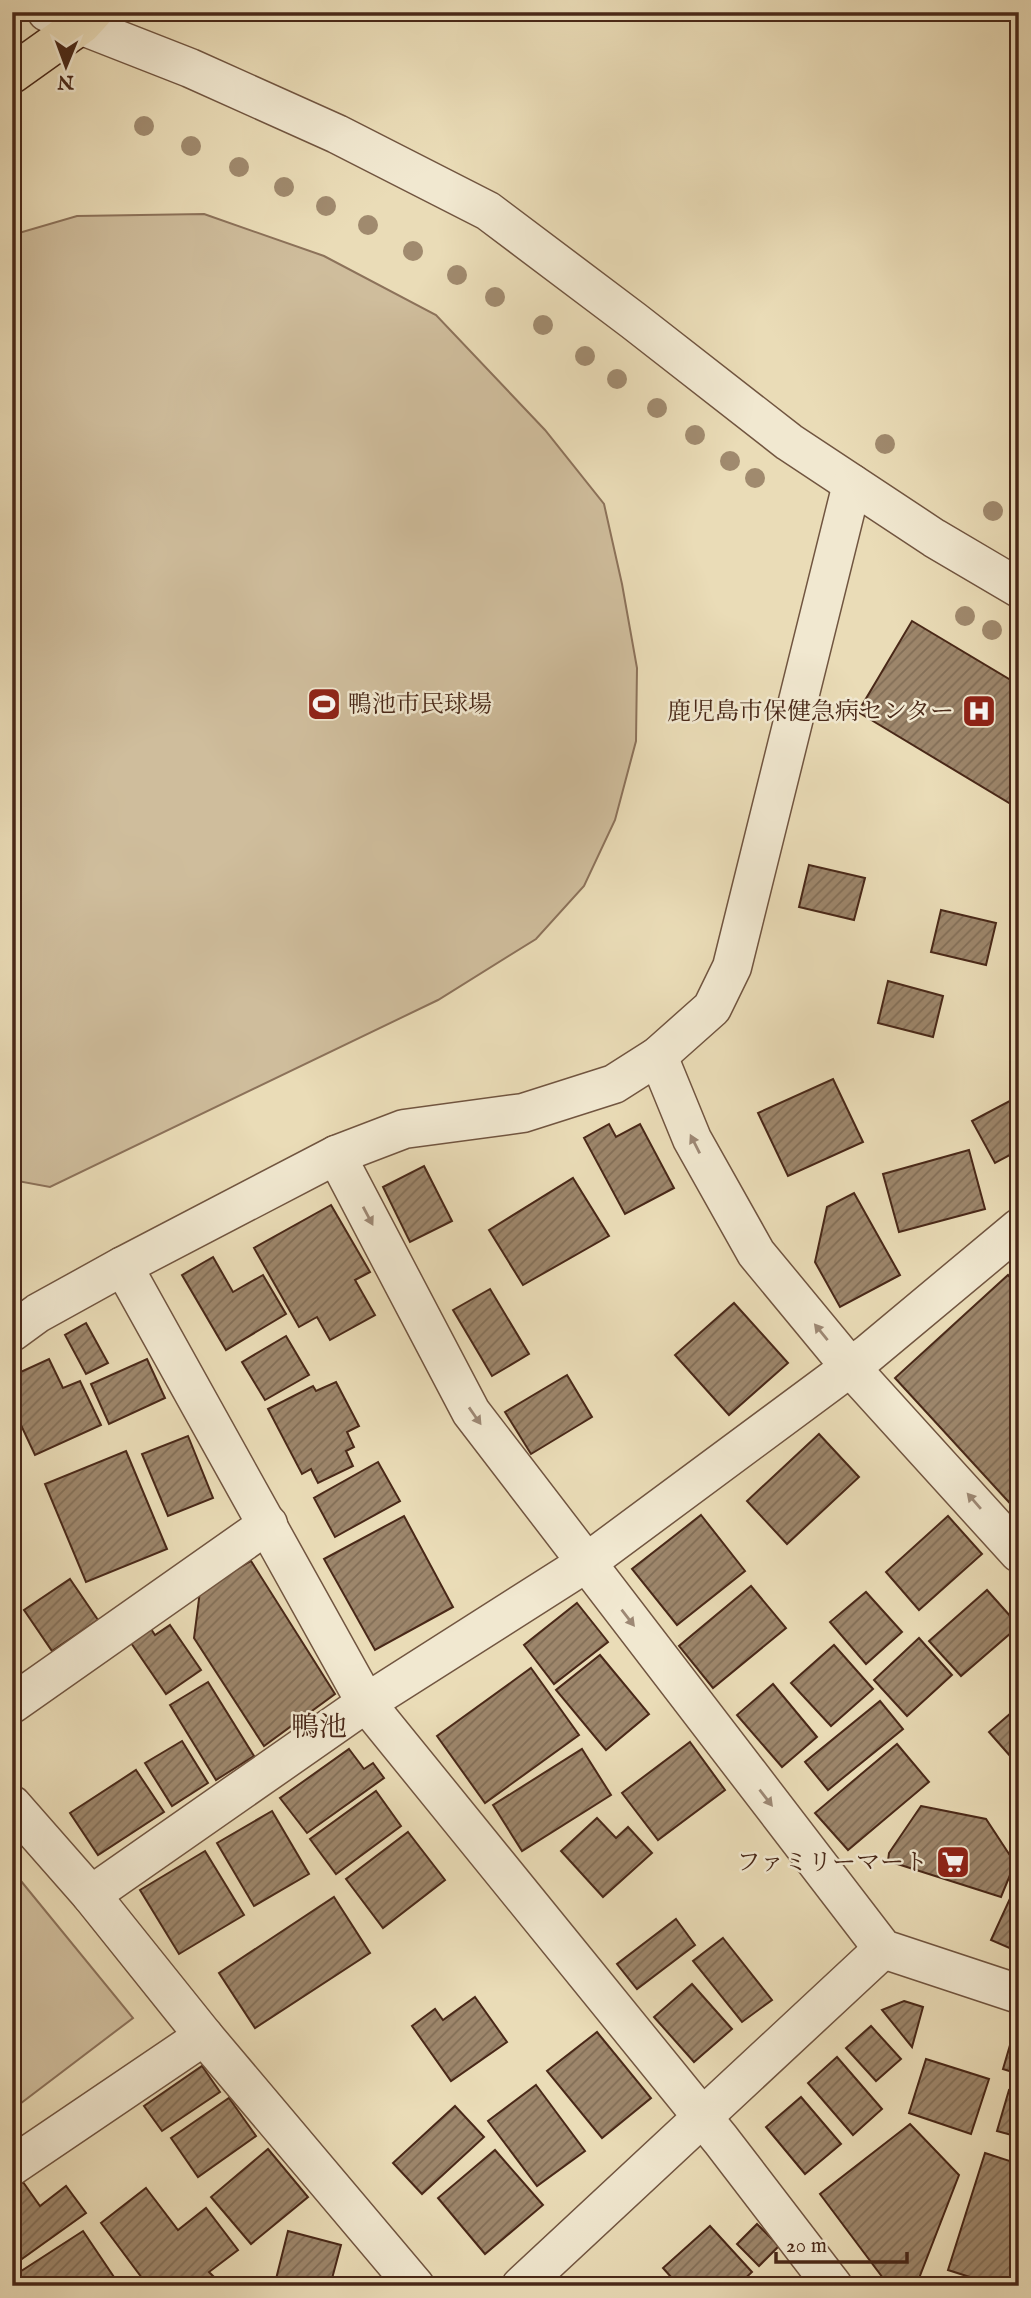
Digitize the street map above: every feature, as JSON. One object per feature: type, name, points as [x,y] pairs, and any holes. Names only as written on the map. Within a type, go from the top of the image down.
[{"type":"highway","points":[[12,74],[74,16]]},
{"type":"street","points":[[74,16],[337,134],[488,211],[789,442],[934,538],[1019,588]]},
{"type":"street","points":[[12,1332],[38,1313],[123,1266],[336,1155],[404,1129],[523,1113],[614,1084],[659,1056],[712,1008],[732,967],[852,484]]},
{"type":"street","points":[[659,1056],[692,1139],[756,1253],[850,1368],[1019,1553]]},
{"type":"street","points":[[336,1155],[471,1412],[883,1948],[1019,1994]]},
{"type":"street","points":[[91,1895],[366,1703],[586,1563],[850,1368],[1019,1228]]},
{"type":"street","points":[[123,1266],[366,1703],[702,2116],[833,2286]]},
{"type":"street","points":[[12,1704],[268,1524]]},
{"type":"street","points":[[12,1805],[91,1895],[204,2036],[415,2286]]},
{"type":"street","points":[[521,2286],[883,1948]]},
{"type":"street","points":[[12,2165],[204,2036]]},
{"type":"shaded area","name":"鴨池市民球場","points":[[204,214],[324,256],[436,315],[545,430],[604,504],[637,668],[636,741],[615,820],[584,886],[536,939],[438,1000],[50,1187],[12,1180],[12,235],[77,216]]},
{"type":"shaded area","points":[[12,1870],[133,2018],[12,2110]]},
{"type":"building","points":[[912,621],[1019,685],[1019,809],[858,712]]},
{"type":"building","points":[[809,865],[865,878],[854,920],[799,907]]},
{"type":"building","points":[[941,910],[996,923],[986,965],[931,952]]},
{"type":"building","points":[[888,981],[943,996],[933,1037],[878,1023]]},
{"type":"building","points":[[833,1079],[863,1142],[788,1176],[758,1113]]},
{"type":"building","points":[[1019,1096],[1019,1150],[995,1163],[972,1121]]},
{"type":"building","points":[[609,1124],[616,1137],[640,1124],[674,1188],[625,1214],[584,1138]]},
{"type":"building","points":[[969,1150],[985,1209],[899,1232],[883,1174]]},
{"type":"building","points":[[424,1166],[452,1221],[410,1242],[383,1187]]},
{"type":"building","points":[[573,1178],[609,1236],[523,1285],[489,1230]]},
{"type":"building","points":[[854,1193],[900,1275],[840,1307],[815,1262],[827,1207]]},
{"type":"building","points":[[331,1205],[370,1272],[355,1280],[375,1315],[330,1340],[317,1317],[299,1327],[254,1248]]},
{"type":"building","points":[[213,1257],[233,1292],[263,1275],[286,1314],[226,1350],[182,1275]]},
{"type":"building","points":[[1008,1275],[1019,1287],[1019,1356],[1013,1361],[1011,1396],[1019,1403],[1017,1511],[895,1378]]},
{"type":"building","points":[[490,1289],[529,1354],[492,1376],[453,1310]]},
{"type":"building","points":[[734,1303],[788,1363],[729,1415],[675,1355]]},
{"type":"building","points":[[86,1323],[108,1363],[86,1374],[65,1335]]},
{"type":"building","points":[[286,1336],[309,1375],[265,1400],[242,1362]]},
{"type":"building","points":[[49,1359],[63,1388],[80,1381],[101,1425],[35,1455],[12,1406],[12,1376]]},
{"type":"building","points":[[147,1359],[165,1398],[109,1424],[91,1384]]},
{"type":"building","points":[[567,1375],[592,1417],[531,1454],[505,1412]]},
{"type":"building","points":[[336,1382],[359,1426],[347,1432],[354,1447],[346,1451],[353,1466],[318,1483],[311,1469],[302,1474],[268,1409],[313,1386],[316,1391]]},
{"type":"building","points":[[819,1434],[859,1477],[787,1544],[747,1501]]},
{"type":"building","points":[[188,1436],[213,1498],[168,1516],[142,1454]]},
{"type":"building","points":[[126,1451],[167,1549],[86,1582],[45,1484]]},
{"type":"building","points":[[378,1462],[400,1501],[335,1537],[314,1498]]},
{"type":"building","points":[[701,1515],[745,1571],[677,1625],[632,1569]]},
{"type":"building","points":[[404,1516],[453,1607],[375,1650],[324,1559]]},
{"type":"building","points":[[948,1516],[982,1554],[919,1610],[886,1572]]},
{"type":"building","points":[[251,1561],[335,1694],[264,1746],[194,1638],[200,1591]]},
{"type":"building","points":[[70,1579],[98,1620],[52,1651],[24,1610]]},
{"type":"building","points":[[751,1586],[786,1628],[713,1688],[679,1646]]},
{"type":"building","points":[[987,1590],[1019,1626],[961,1676],[929,1641]]},
{"type":"building","points":[[866,1592],[902,1632],[866,1664],[830,1622]]},
{"type":"building","points":[[577,1603],[608,1642],[554,1684],[524,1645]]},
{"type":"building","points":[[170,1625],[201,1670],[166,1694],[129,1640],[149,1626],[155,1635]]},
{"type":"building","points":[[919,1638],[952,1675],[907,1716],[874,1680]]},
{"type":"building","points":[[834,1645],[873,1689],[831,1726],[791,1683]]},
{"type":"building","points":[[600,1655],[649,1714],[606,1750],[556,1690]]},
{"type":"building","points":[[531,1668],[579,1735],[485,1803],[437,1736]]},
{"type":"building","points":[[208,1682],[254,1756],[216,1780],[170,1705]]},
{"type":"building","points":[[773,1684],[817,1737],[782,1767],[737,1715]]},
{"type":"building","points":[[880,1701],[903,1729],[828,1790],[805,1762]]},
{"type":"building","points":[[1019,1706],[1019,1766],[989,1732]]},
{"type":"building","points":[[182,1741],[208,1783],[172,1806],[145,1763]]},
{"type":"building","points":[[690,1742],[725,1790],[658,1840],[622,1793]]},
{"type":"building","points":[[897,1744],[929,1782],[848,1850],[815,1813]]},
{"type":"building","points":[[349,1749],[364,1769],[373,1763],[384,1778],[307,1833],[280,1798]]},
{"type":"building","points":[[582,1749],[611,1795],[522,1851],[493,1805]]},
{"type":"building","points":[[136,1770],[164,1812],[98,1855],[70,1813]]},
{"type":"building","points":[[376,1791],[401,1826],[336,1874],[310,1839]]},
{"type":"building","points":[[921,1806],[986,1819],[1015,1863],[1001,1897],[888,1861],[889,1853]]},
{"type":"building","points":[[272,1811],[309,1874],[254,1906],[217,1843]]},
{"type":"building","points":[[597,1818],[616,1838],[628,1827],[652,1853],[603,1897],[561,1851]]},
{"type":"building","points":[[408,1832],[445,1880],[383,1928],[346,1879]]},
{"type":"building","points":[[205,1851],[244,1915],[179,1954],[140,1890]]},
{"type":"building","points":[[1019,1879],[1019,1952],[991,1940]]},
{"type":"building","points":[[334,1897],[370,1953],[255,2028],[219,1973]]},
{"type":"building","points":[[676,1919],[695,1945],[637,1989],[617,1964]]},
{"type":"building","points":[[723,1938],[772,2000],[742,2022],[693,1961]]},
{"type":"building","points":[[692,1984],[732,2029],[694,2062],[654,2017]]},
{"type":"building","points":[[475,1997],[507,2042],[451,2081],[412,2026],[435,2009],[443,2020]]},
{"type":"building","points":[[904,2001],[923,2007],[912,2047],[882,2010]]},
{"type":"building","points":[[871,2026],[901,2059],[876,2081],[846,2048]]},
{"type":"building","points":[[1015,2028],[1019,2029],[1019,2074],[1003,2069]]},
{"type":"building","points":[[597,2032],[651,2098],[602,2138],[547,2071]]},
{"type":"building","points":[[837,2057],[882,2109],[853,2135],[808,2083]]},
{"type":"building","points":[[926,2059],[989,2079],[971,2134],[909,2113]]},
{"type":"building","points":[[202,2066],[220,2092],[162,2131],[144,2106]]},
{"type":"building","points":[[536,2085],[585,2151],[537,2186],[488,2121]]},
{"type":"building","points":[[1009,2090],[1019,2093],[1019,2137],[997,2131]]},
{"type":"building","points":[[801,2097],[841,2144],[805,2174],[766,2127]]},
{"type":"building","points":[[229,2098],[256,2136],[198,2177],[171,2138]]},
{"type":"building","points":[[455,2106],[484,2137],[422,2194],[393,2163]]},
{"type":"building","points":[[910,2124],[959,2175],[916,2286],[889,2286],[820,2194]]},
{"type":"building","points":[[268,2149],[308,2197],[251,2244],[211,2197]]},
{"type":"building","points":[[495,2150],[543,2205],[485,2254],[438,2198]]},
{"type":"building","points":[[985,2153],[1019,2164],[1019,2286],[998,2286],[948,2270]]},
{"type":"building","points":[[23,2182],[40,2206],[66,2186],[86,2213],[12,2266],[12,2190]]},
{"type":"building","points":[[146,2188],[178,2230],[206,2208],[238,2250],[209,2272],[215,2278],[204,2286],[148,2286],[101,2223]]},
{"type":"building","points":[[757,2224],[779,2246],[759,2266],[737,2244]]},
{"type":"building","points":[[710,2226],[752,2272],[737,2286],[679,2286],[663,2268]]},
{"type":"building","points":[[83,2231],[120,2286],[13,2286],[12,2277]]},
{"type":"building","points":[[288,2231],[341,2245],[330,2286],[300,2286],[276,2279]]},
{"type":"place","name":"鴨池市民球場","points":[[324,704]]},
{"type":"place","name":"鹿児島市保健急病センター","points":[[979,711]]},
{"type":"place","name":"ファミリーマート","points":[[953,1862]]},
{"type":"district","name":"鴨池","points":[[319,1726]]}]
